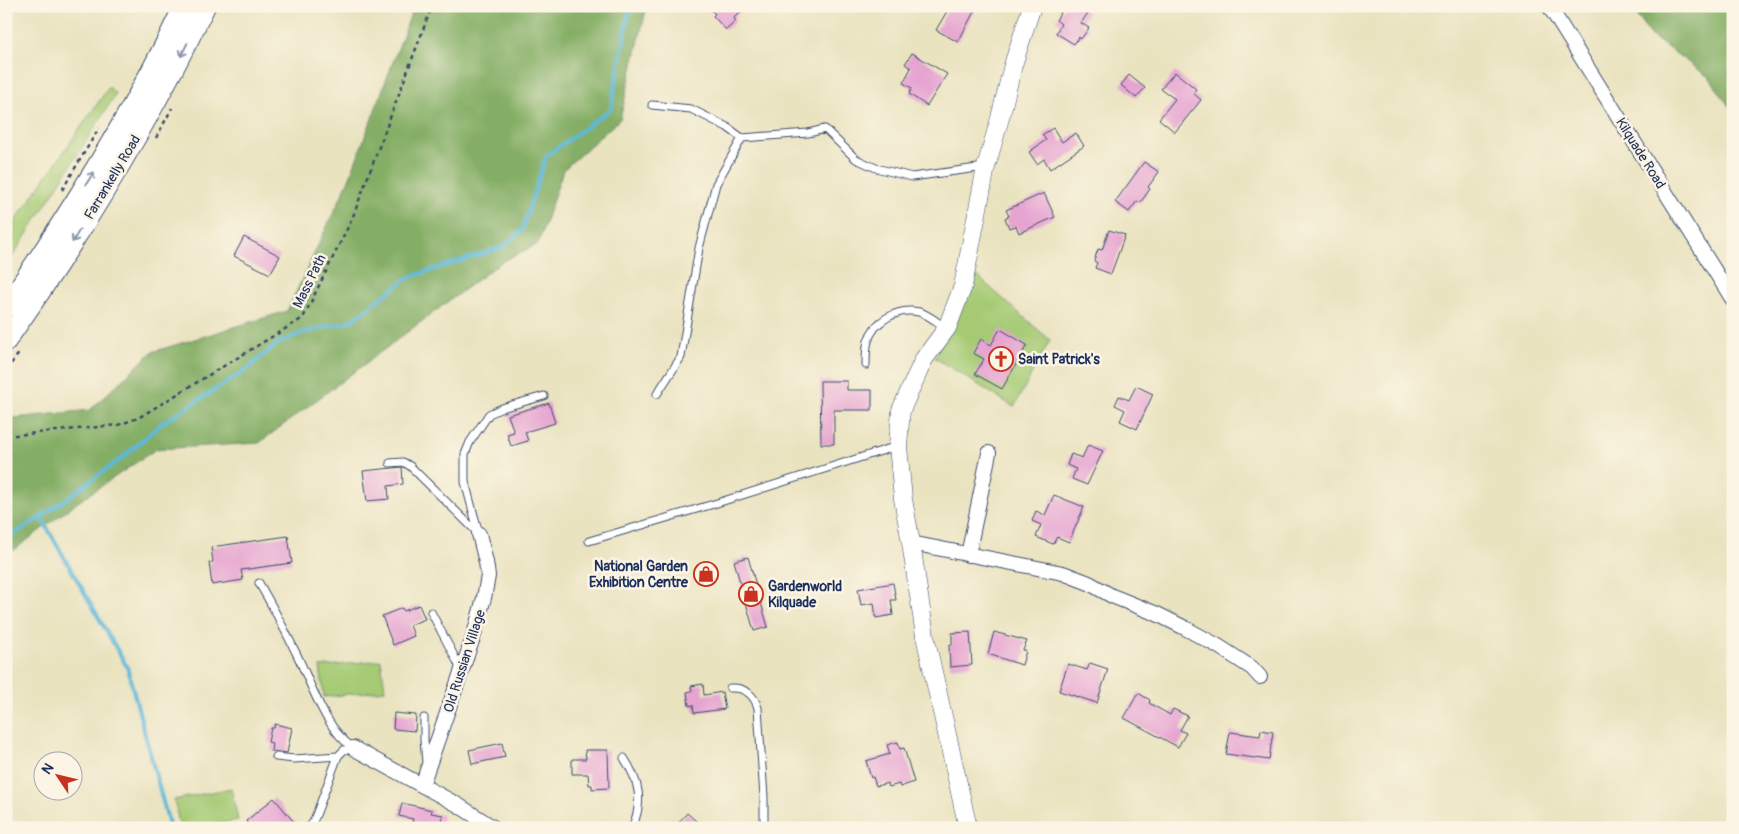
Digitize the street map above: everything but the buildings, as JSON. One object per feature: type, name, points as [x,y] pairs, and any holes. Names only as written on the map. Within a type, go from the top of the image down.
[{"type":"main road","name":"Farrankelly Road","points":[[6,307],[57,231],[109,147],[155,68],[184,6]]},
{"type":"main road","name":"Farrankelly Road","points":[[6,341],[70,246],[145,123],[178,62],[205,6]]},
{"type":"street","points":[[968,828],[924,636],[903,499],[898,446],[901,410],[924,359],[947,328],[964,286],[986,166],[1013,65],[1032,6]]},
{"type":"street","name":"Kilquade Road","points":[[1549,6],[1733,300]]},
{"type":"street","points":[[968,556],[989,453]]},
{"type":"street","name":"Old Russian Village","points":[[422,785],[473,638],[484,598],[488,576],[479,534]]},
{"type":"street","points":[[911,543],[968,556],[1063,573],[1157,614],[1218,646],[1252,668],[1260,677]]},
{"type":"street","points":[[353,748],[458,805],[494,828]]},
{"type":"lane","points":[[652,105],[691,109],[727,127],[742,138],[808,133],[825,129],[856,159],[876,168],[912,177],[986,166]]},
{"type":"lane","points":[[657,394],[681,357],[699,248],[716,184],[742,138]]},
{"type":"lane","points":[[866,365],[868,341],[875,327],[884,318],[902,312],[919,312],[947,328]]},
{"type":"lane","points":[[479,534],[465,482],[465,454],[470,442],[489,414],[502,408],[544,396]]},
{"type":"lane","points":[[588,541],[898,446]]},
{"type":"lane","points":[[390,463],[402,462],[410,466],[479,534]]},
{"type":"lane","points":[[259,583],[283,626],[335,730],[353,748]]},
{"type":"lane","points":[[431,612],[462,670]]},
{"type":"lane","points":[[730,688],[742,688],[752,695],[758,708],[764,797],[764,828]]},
{"type":"lane","points":[[424,718],[426,762],[429,765]]},
{"type":"lane","points":[[308,828],[316,816],[338,756],[344,750],[353,748]]},
{"type":"lane","points":[[276,757],[294,759],[338,756]]},
{"type":"lane","points":[[624,758],[634,774],[639,801],[639,810],[632,828]]},
{"type":"path","name":"Mass Path","points":[[6,436],[118,424],[138,418],[302,318],[352,219],[432,6]]},
{"type":"path","points":[[59,195],[100,126]]},
{"type":"green space","points":[[414,6],[647,6],[620,119],[563,170],[538,244],[501,262],[259,443],[156,449],[75,504],[6,556],[6,419],[90,410],[152,352],[287,311],[348,182]]},
{"type":"green space","points":[[1631,6],[1733,6],[1733,112],[1710,78],[1650,35]]},
{"type":"green space","points":[[109,87],[116,94],[6,267],[6,234]]},
{"type":"green space","points":[[971,269],[1050,340],[1014,407],[935,358]]},
{"type":"green space","points":[[381,660],[385,690],[324,697],[320,667]]},
{"type":"green space","points":[[231,788],[238,820],[202,828],[180,828],[174,800]]},
{"type":"waterway","points":[[6,539],[41,517],[122,458],[162,423],[242,373],[277,344],[301,333],[351,321],[407,278],[503,247],[522,230],[546,156],[611,109],[630,6]]},
{"type":"waterway","points":[[41,517],[127,667],[170,828]]},
{"type":"place","name":"Saint Patrick's","points":[[1001,359]]},
{"type":"place","name":"National Garden Exhibition Centre","points":[[706,574]]},
{"type":"place","name":"Gardenworld Kilquade","points":[[751,594]]}]
